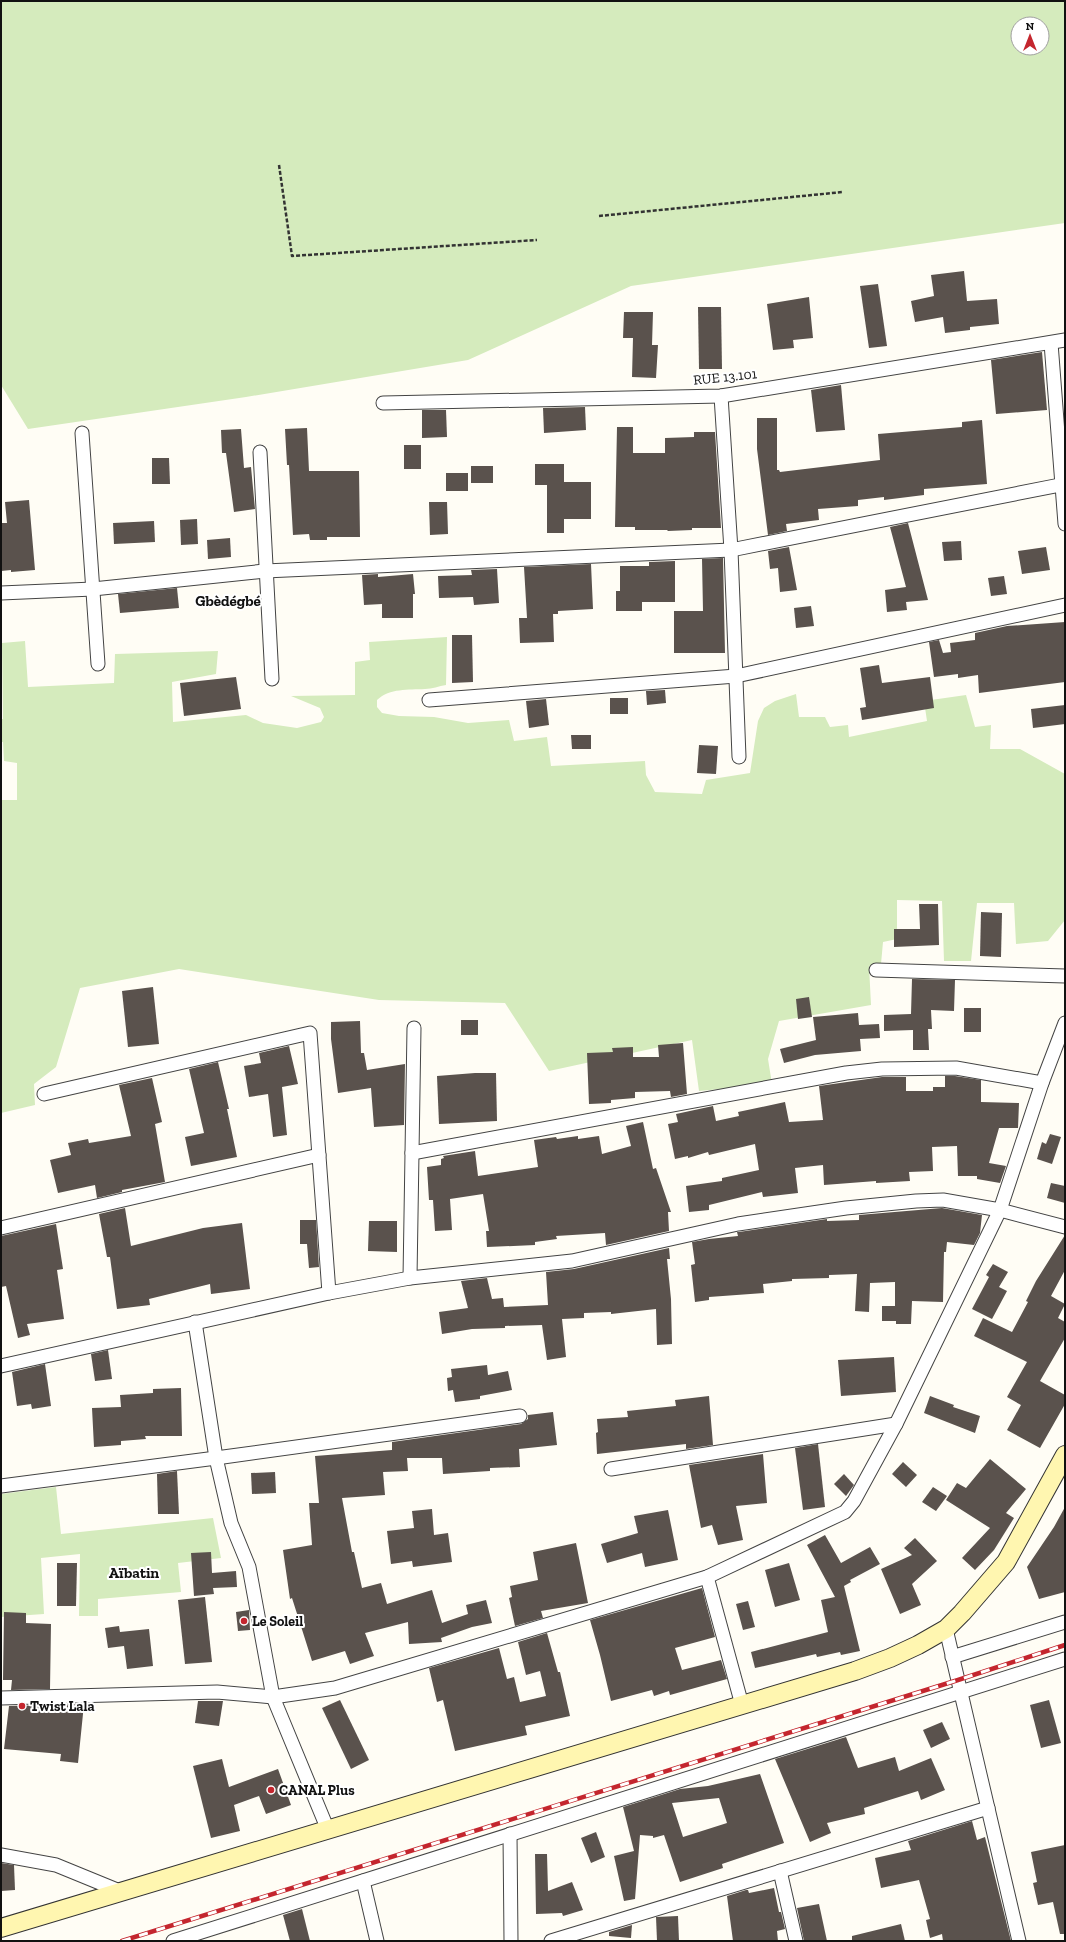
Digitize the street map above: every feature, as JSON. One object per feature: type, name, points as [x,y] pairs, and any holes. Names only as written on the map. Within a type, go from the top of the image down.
[{"type":"main road","points":[[1,1928],[855,1671],[890,1658],[946,1629],[1006,1562],[1065,1455]]},
{"type":"street","name":"RUE 13.101","points":[[384,403],[721,396],[1065,340]]},
{"type":"street","points":[[1052,343],[1064,484],[1065,524]]},
{"type":"street","points":[[721,396],[732,550],[739,757]]},
{"type":"street","points":[[82,433],[98,664]]},
{"type":"street","points":[[260,452],[265,571],[272,679]]},
{"type":"street","points":[[1,593],[93,589],[265,571],[732,550],[1064,484]]},
{"type":"street","points":[[429,700],[736,676],[1065,605]]},
{"type":"street","points":[[876,970],[1065,976]]},
{"type":"street","points":[[1,1698],[211,1692],[273,1697],[334,1688],[707,1577],[845,1512],[854,1501],[896,1424],[1000,1210],[1042,1083],[1065,1023]]},
{"type":"street","points":[[410,1278],[414,1028]]},
{"type":"street","points":[[44,1094],[310,1033],[329,1293]]},
{"type":"street","points":[[412,1153],[846,1073],[882,1069],[956,1068],[1042,1083]]},
{"type":"street","points":[[1,1228],[319,1155]]},
{"type":"street","points":[[1,1366],[329,1293],[410,1278],[572,1261],[738,1224],[846,1208],[916,1201],[943,1200],[1000,1210],[1065,1227]]},
{"type":"street","points":[[195,1322],[216,1458],[231,1523],[250,1567],[273,1697],[328,1830]]},
{"type":"street","points":[[1,1486],[520,1416]]},
{"type":"street","points":[[611,1469],[896,1424]]},
{"type":"street","points":[[707,1577],[742,1705]]},
{"type":"street","points":[[952,1657],[1065,1622]]},
{"type":"street","points":[[946,1629],[1019,1941]]},
{"type":"street","points":[[173,1941],[1065,1660]]},
{"type":"street","points":[[551,1941],[988,1808]]},
{"type":"street","points":[[510,1834],[511,1941]]},
{"type":"street","points":[[1,1855],[56,1865],[122,1892]]},
{"type":"street","points":[[780,1871],[796,1941]]},
{"type":"street","points":[[363,1881],[377,1941]]},
{"type":"path","points":[[279,165],[292,256],[537,240]]},
{"type":"path","points":[[599,216],[843,192]]},
{"type":"green space","points":[[1,1],[1065,1],[1065,223],[631,286],[468,360],[246,397],[28,429],[1,385]]},
{"type":"green space","points":[[447,637],[446,685],[428,689],[400,690],[388,693],[377,700],[377,707],[382,713],[399,716],[434,717],[468,723],[509,720],[514,741],[547,737],[551,766],[645,761],[646,775],[655,792],[702,794],[706,780],[750,773],[758,721],[764,708],[775,701],[796,694],[799,717],[825,717],[830,727],[848,725],[849,737],[927,721],[924,701],[966,695],[975,727],[991,725],[990,749],[1020,749],[1065,774],[1065,920],[1048,941],[1016,944],[1014,903],[977,903],[971,961],[944,961],[942,901],[897,900],[897,939],[883,942],[881,964],[869,966],[871,1005],[779,1021],[768,1059],[772,1084],[699,1091],[692,1040],[549,1071],[505,1003],[379,1000],[179,969],[80,988],[56,1067],[34,1084],[35,1105],[1,1113],[1,800],[17,800],[17,763],[4,761],[3,742],[1,742],[1,719],[3,719],[2,643],[25,641],[28,687],[114,683],[115,654],[218,651],[216,674],[172,682],[173,722],[246,715],[263,723],[297,728],[321,722],[324,717],[320,708],[291,696],[355,695],[355,662],[370,660],[369,642]]},
{"type":"green space","points":[[56,1487],[61,1534],[213,1518],[221,1558],[178,1563],[181,1592],[98,1599],[98,1616],[79,1616],[80,1554],[41,1558],[44,1614],[1,1617],[1,1494]]},
{"type":"building","points":[[964,271],[967,301],[997,299],[999,324],[970,327],[970,330],[945,333],[943,317],[915,322],[911,301],[934,296],[931,275]]},
{"type":"building","points":[[878,284],[887,346],[869,348],[860,286]]},
{"type":"building","points":[[809,297],[813,338],[793,340],[794,348],[773,350],[767,304]]},
{"type":"building","points":[[698,307],[721,307],[722,369],[699,369]]},
{"type":"building","points":[[624,312],[653,312],[652,345],[658,345],[656,378],[632,377],[633,338],[623,338]]},
{"type":"building","points":[[1042,352],[1047,410],[996,414],[991,360]]},
{"type":"building","points":[[841,385],[845,430],[816,432],[811,390]]},
{"type":"building","points":[[585,407],[586,430],[544,433],[543,408]]},
{"type":"building","points":[[422,410],[446,410],[447,437],[422,438]]},
{"type":"building","points":[[757,418],[777,418],[777,470],[780,472],[880,460],[878,434],[962,427],[962,422],[982,420],[987,484],[924,489],[924,495],[884,500],[884,497],[858,500],[858,506],[818,509],[819,520],[786,524],[787,531],[768,535],[757,449]]},
{"type":"building","points":[[617,427],[633,427],[633,453],[665,453],[665,438],[694,437],[694,432],[715,432],[721,528],[692,528],[692,530],[668,531],[635,530],[635,527],[615,527]]},
{"type":"building","points":[[307,428],[309,471],[359,471],[360,537],[327,537],[327,540],[310,540],[309,534],[293,535],[289,465],[287,465],[285,429]]},
{"type":"building","points":[[241,429],[244,468],[251,467],[255,509],[234,512],[226,453],[222,453],[221,430]]},
{"type":"building","points":[[404,445],[421,445],[421,469],[404,469]]},
{"type":"building","points":[[152,458],[169,458],[170,484],[152,484]]},
{"type":"building","points":[[535,464],[564,464],[564,482],[591,482],[591,519],[564,519],[564,533],[547,533],[547,485],[535,485]]},
{"type":"building","points":[[471,466],[493,466],[493,483],[471,483]]},
{"type":"building","points":[[446,473],[468,473],[468,491],[446,491]]},
{"type":"building","points":[[29,500],[35,570],[11,572],[11,570],[1,571],[1,523],[7,523],[5,502]]},
{"type":"building","points":[[429,502],[447,502],[448,534],[430,535]]},
{"type":"building","points":[[197,519],[198,544],[181,545],[180,520]]},
{"type":"building","points":[[154,521],[155,542],[114,544],[113,523]]},
{"type":"building","points":[[908,523],[928,600],[906,602],[907,610],[887,612],[885,590],[906,587],[890,527]]},
{"type":"building","points":[[230,538],[231,557],[208,559],[207,540]]},
{"type":"building","points":[[961,541],[962,560],[944,561],[942,542]]},
{"type":"building","points":[[789,547],[797,590],[780,592],[778,568],[770,569],[768,551]]},
{"type":"building","points":[[1046,547],[1050,570],[1022,574],[1018,551]]},
{"type":"building","points":[[723,558],[725,653],[674,653],[674,611],[703,611],[702,559]]},
{"type":"building","points":[[675,561],[675,602],[642,602],[642,611],[616,611],[616,591],[620,591],[620,566],[649,566],[649,562]]},
{"type":"building","points":[[591,564],[593,609],[558,611],[558,614],[553,614],[554,642],[520,643],[519,618],[527,618],[524,567]]},
{"type":"building","points":[[497,569],[499,603],[474,605],[473,597],[439,598],[438,576],[472,575],[471,570]]},
{"type":"building","points":[[378,574],[378,577],[413,574],[415,594],[413,594],[413,618],[382,618],[382,604],[364,605],[362,575]]},
{"type":"building","points":[[1004,576],[1007,594],[991,596],[988,578]]},
{"type":"building","points":[[177,588],[179,608],[120,613],[118,594]]},
{"type":"building","points":[[811,606],[814,626],[796,628],[794,608]]},
{"type":"building","points":[[1065,622],[1065,682],[979,693],[978,675],[958,678],[958,674],[934,677],[929,642],[939,640],[943,653],[951,652],[950,643],[975,640],[975,633],[1007,626]]},
{"type":"building","points":[[452,635],[472,635],[473,682],[452,683]]},
{"type":"building","points":[[879,665],[882,683],[930,677],[934,708],[862,720],[860,708],[866,707],[860,668]]},
{"type":"building","points":[[236,677],[241,709],[184,716],[180,683]]},
{"type":"building","points":[[665,690],[666,703],[647,705],[646,691]]},
{"type":"building","points":[[610,698],[628,698],[628,714],[610,714]]},
{"type":"building","points":[[546,699],[549,725],[529,728],[526,701]]},
{"type":"building","points":[[1065,705],[1065,724],[1033,728],[1031,709]]},
{"type":"building","points":[[571,735],[591,735],[591,749],[572,749]]},
{"type":"building","points":[[699,745],[718,746],[716,774],[697,773]]},
{"type":"building","points":[[919,904],[938,904],[939,945],[894,947],[894,929],[920,929]]},
{"type":"building","points":[[981,912],[1002,913],[1001,957],[980,956]]},
{"type":"building","points":[[912,979],[955,980],[954,1011],[931,1010],[932,1029],[928,1029],[929,1050],[913,1050],[913,1030],[884,1031],[884,1015],[911,1014]]},
{"type":"building","points":[[153,987],[159,1044],[128,1047],[122,991]]},
{"type":"building","points":[[809,997],[812,1017],[798,1019],[796,999]]},
{"type":"building","points":[[964,1008],[981,1008],[981,1032],[964,1032]]},
{"type":"building","points":[[858,1013],[859,1025],[879,1024],[880,1038],[860,1039],[861,1051],[815,1055],[784,1063],[780,1049],[816,1040],[813,1017]]},
{"type":"building","points":[[461,1020],[478,1020],[478,1035],[461,1035]]},
{"type":"building","points":[[360,1021],[361,1053],[364,1053],[367,1070],[405,1064],[404,1125],[374,1127],[371,1088],[338,1093],[331,1039],[331,1022]]},
{"type":"building","points":[[683,1043],[687,1094],[671,1097],[670,1091],[635,1092],[635,1098],[611,1100],[611,1103],[589,1104],[587,1053],[613,1052],[612,1048],[633,1047],[633,1057],[659,1057],[658,1045]]},
{"type":"building","points":[[289,1046],[298,1084],[282,1087],[287,1135],[273,1137],[268,1094],[249,1097],[244,1066],[261,1063],[259,1053]]},
{"type":"building","points":[[218,1062],[229,1109],[227,1109],[237,1157],[191,1166],[185,1137],[204,1133],[189,1069]]},
{"type":"building","points":[[496,1073],[497,1121],[439,1124],[437,1076]]},
{"type":"building","points":[[945,1076],[981,1080],[981,1102],[1019,1103],[1018,1128],[999,1128],[989,1163],[1006,1166],[1000,1183],[977,1179],[977,1176],[958,1176],[957,1146],[932,1147],[933,1171],[909,1172],[910,1181],[876,1183],[876,1181],[824,1185],[823,1165],[795,1168],[798,1193],[763,1197],[762,1192],[709,1205],[709,1210],[689,1212],[686,1186],[722,1181],[722,1178],[759,1170],[755,1144],[709,1155],[708,1152],[688,1158],[688,1156],[675,1159],[668,1124],[678,1122],[676,1114],[713,1106],[716,1121],[739,1116],[738,1112],[785,1102],[789,1122],[823,1120],[819,1086],[882,1077],[906,1077],[906,1091],[933,1091],[933,1087],[945,1087]]},
{"type":"building","points":[[152,1078],[162,1122],[155,1124],[165,1182],[122,1190],[122,1192],[97,1198],[95,1185],[58,1193],[50,1160],[71,1155],[68,1143],[88,1139],[89,1143],[131,1136],[119,1085]]},
{"type":"building","points":[[643,1122],[653,1169],[656,1168],[671,1212],[668,1212],[669,1231],[606,1245],[605,1233],[556,1236],[557,1239],[535,1242],[535,1245],[487,1247],[486,1231],[489,1231],[483,1194],[450,1199],[452,1230],[435,1231],[433,1200],[429,1200],[427,1167],[441,1165],[441,1159],[444,1158],[443,1156],[475,1151],[478,1176],[538,1167],[534,1140],[578,1136],[578,1139],[599,1136],[602,1154],[631,1146],[626,1126]]},
{"type":"building","points":[[1050,1134],[1061,1137],[1052,1164],[1037,1159],[1042,1142],[1046,1144]]},
{"type":"building","points":[[1051,1183],[1065,1186],[1065,1203],[1047,1198]]},
{"type":"building","points":[[125,1208],[131,1246],[203,1228],[242,1223],[250,1289],[211,1294],[210,1284],[149,1299],[150,1305],[117,1309],[110,1257],[107,1257],[99,1214]]},
{"type":"building","points":[[942,1208],[982,1215],[980,1233],[974,1245],[947,1242],[946,1252],[944,1252],[943,1302],[912,1301],[911,1324],[896,1324],[896,1321],[882,1321],[882,1306],[895,1306],[895,1282],[870,1283],[869,1312],[855,1311],[857,1274],[829,1275],[829,1278],[792,1279],[792,1281],[763,1284],[764,1293],[709,1297],[709,1300],[695,1302],[691,1265],[695,1264],[692,1242],[738,1236],[737,1232],[827,1219],[827,1221],[859,1220],[859,1215]]},
{"type":"building","points":[[300,1220],[316,1220],[319,1267],[309,1268],[307,1244],[300,1244]]},
{"type":"building","points":[[369,1221],[397,1221],[397,1252],[368,1251]]},
{"type":"building","points":[[56,1224],[63,1269],[57,1270],[64,1319],[27,1324],[30,1335],[18,1338],[6,1286],[1,1287],[1,1236]]},
{"type":"building","points":[[1065,1235],[1065,1270],[1051,1296],[1065,1304],[1058,1318],[1065,1322],[1065,1338],[1040,1381],[1065,1395],[1065,1404],[1040,1448],[1007,1430],[1021,1405],[1007,1397],[1027,1362],[974,1336],[983,1318],[1012,1332],[1028,1302],[1026,1301],[1036,1281]]},
{"type":"building","points":[[669,1248],[670,1259],[667,1259],[671,1299],[672,1344],[657,1345],[656,1309],[611,1314],[611,1312],[584,1313],[584,1318],[562,1319],[566,1357],[547,1360],[542,1325],[505,1326],[505,1328],[472,1329],[442,1334],[439,1312],[468,1308],[461,1281],[487,1278],[492,1299],[503,1298],[504,1307],[548,1305],[546,1272],[574,1269]]},
{"type":"building","points":[[993,1264],[1008,1272],[999,1287],[1007,1291],[992,1319],[972,1309],[989,1277],[986,1275]]},
{"type":"building","points":[[108,1350],[112,1379],[95,1381],[91,1354]]},
{"type":"building","points":[[894,1357],[896,1392],[841,1396],[838,1360]]},
{"type":"building","points":[[45,1364],[51,1406],[32,1409],[31,1404],[17,1406],[12,1372]]},
{"type":"building","points":[[487,1365],[488,1375],[508,1371],[512,1390],[480,1396],[480,1399],[455,1402],[453,1390],[448,1391],[447,1378],[452,1377],[451,1369]]},
{"type":"building","points":[[181,1388],[182,1436],[145,1436],[146,1439],[121,1441],[121,1445],[94,1447],[92,1408],[121,1407],[120,1395],[153,1393],[153,1389]]},
{"type":"building","points":[[709,1396],[713,1445],[686,1449],[686,1444],[597,1454],[597,1419],[628,1417],[627,1411],[676,1406],[675,1400]]},
{"type":"building","points":[[930,1396],[954,1405],[953,1407],[980,1416],[975,1433],[924,1413]]},
{"type":"building","points":[[553,1412],[557,1445],[519,1449],[520,1467],[490,1468],[490,1471],[443,1474],[442,1458],[407,1458],[408,1471],[383,1472],[385,1495],[342,1498],[352,1552],[354,1552],[362,1588],[381,1583],[387,1604],[432,1590],[442,1623],[468,1614],[466,1605],[486,1600],[492,1623],[472,1627],[441,1638],[442,1642],[409,1644],[408,1622],[365,1633],[374,1656],[350,1664],[345,1651],[312,1661],[292,1598],[290,1599],[283,1550],[312,1545],[309,1503],[319,1503],[315,1456],[392,1450],[392,1442],[521,1424],[528,1419],[528,1415]]},
{"type":"building","points":[[818,1444],[825,1507],[803,1510],[795,1448]]},
{"type":"building","points":[[763,1454],[767,1503],[736,1506],[743,1540],[718,1545],[712,1525],[701,1528],[689,1465]]},
{"type":"building","points":[[990,1459],[1026,1489],[1006,1513],[1014,1518],[994,1550],[975,1570],[962,1558],[990,1528],[946,1500],[957,1483],[966,1488]]},
{"type":"building","points":[[903,1462],[917,1475],[906,1487],[892,1474]]},
{"type":"building","points":[[177,1471],[179,1514],[158,1514],[157,1474]]},
{"type":"building","points":[[275,1472],[276,1493],[252,1494],[251,1473]]},
{"type":"building","points":[[844,1474],[854,1485],[846,1496],[834,1484]]},
{"type":"building","points":[[933,1487],[947,1496],[936,1511],[922,1502]]},
{"type":"building","points":[[1065,1507],[1065,1592],[1039,1599],[1027,1567],[1054,1527]]},
{"type":"building","points":[[432,1509],[434,1535],[448,1533],[452,1562],[413,1567],[412,1561],[391,1564],[387,1531],[414,1528],[412,1511]]},
{"type":"building","points":[[668,1510],[678,1560],[645,1567],[642,1553],[607,1563],[601,1544],[638,1533],[634,1516]]},
{"type":"building","points":[[825,1535],[841,1563],[870,1547],[880,1564],[850,1580],[851,1582],[844,1586],[860,1651],[841,1655],[840,1652],[817,1657],[816,1654],[755,1668],[751,1652],[828,1632],[821,1600],[835,1597],[807,1545]]},
{"type":"building","points":[[915,1538],[937,1561],[912,1584],[921,1605],[900,1614],[881,1569],[912,1555],[904,1548]]},
{"type":"building","points":[[576,1543],[588,1603],[541,1611],[543,1618],[515,1626],[509,1598],[512,1597],[510,1586],[538,1580],[533,1552]]},
{"type":"building","points":[[211,1552],[212,1573],[236,1571],[237,1587],[213,1588],[214,1594],[194,1596],[191,1553]]},
{"type":"building","points":[[57,1563],[77,1563],[76,1606],[57,1606]]},
{"type":"building","points":[[789,1563],[800,1600],[775,1607],[765,1570]]},
{"type":"building","points":[[702,1588],[715,1637],[675,1648],[682,1670],[721,1660],[727,1679],[670,1695],[669,1691],[654,1696],[652,1690],[611,1701],[590,1620]]},
{"type":"building","points":[[205,1597],[212,1662],[185,1664],[178,1600]]},
{"type":"building","points":[[748,1601],[755,1627],[743,1630],[736,1604]]},
{"type":"building","points":[[249,1610],[250,1630],[238,1631],[236,1612]]},
{"type":"building","points":[[4,1612],[26,1613],[26,1623],[51,1624],[50,1689],[11,1690],[12,1680],[3,1680]]},
{"type":"building","points":[[119,1626],[120,1632],[149,1629],[153,1666],[127,1669],[124,1646],[108,1648],[105,1628]]},
{"type":"building","points":[[547,1633],[558,1672],[560,1672],[570,1716],[525,1726],[527,1735],[455,1751],[443,1700],[437,1702],[429,1668],[499,1648],[507,1679],[514,1677],[520,1702],[546,1696],[540,1671],[526,1675],[518,1642]]},
{"type":"building","points":[[340,1700],[369,1760],[351,1769],[322,1708]]},
{"type":"building","points":[[1049,1700],[1061,1743],[1041,1748],[1030,1705]]},
{"type":"building","points":[[198,1701],[223,1701],[219,1726],[195,1723]]},
{"type":"building","points":[[84,1704],[78,1763],[60,1761],[61,1754],[4,1749],[9,1706]]},
{"type":"building","points":[[942,1722],[950,1739],[931,1748],[923,1730]]},
{"type":"building","points":[[846,1737],[858,1768],[895,1757],[899,1771],[931,1758],[945,1790],[921,1800],[918,1791],[864,1808],[865,1814],[827,1823],[831,1833],[810,1842],[775,1759]]},
{"type":"building","points":[[222,1759],[229,1787],[278,1769],[291,1805],[266,1814],[259,1796],[234,1805],[240,1831],[211,1838],[193,1766]]},
{"type":"building","points":[[760,1774],[784,1843],[722,1864],[723,1868],[680,1882],[664,1835],[653,1838],[653,1836],[640,1835],[635,1899],[624,1901],[614,1856],[634,1851],[623,1807],[680,1789],[708,1786]],"holes":[[[719,1798],[727,1823],[683,1837],[672,1803]]]},
{"type":"building","points":[[972,1821],[977,1840],[985,1837],[1011,1941],[943,1941],[942,1934],[930,1938],[926,1920],[930,1919],[919,1880],[881,1888],[875,1858],[911,1850],[908,1841]]},
{"type":"building","points":[[596,1832],[605,1857],[591,1863],[581,1838]]},
{"type":"building","points":[[1065,1845],[1065,1934],[1060,1934],[1053,1902],[1038,1905],[1033,1883],[1037,1882],[1031,1852]]},
{"type":"building","points":[[535,1854],[547,1854],[548,1891],[572,1882],[583,1910],[563,1916],[562,1913],[536,1914]]},
{"type":"building","points":[[1,1863],[14,1865],[15,1890],[1,1891]]},
{"type":"building","points":[[774,1888],[779,1912],[781,1912],[785,1929],[777,1931],[778,1941],[733,1941],[727,1896],[746,1890],[748,1890],[749,1893]]},
{"type":"building","points":[[819,1904],[827,1941],[804,1941],[797,1908]]},
{"type":"building","points":[[302,1909],[310,1941],[290,1941],[283,1915]]},
{"type":"building","points":[[678,1916],[679,1941],[657,1941],[656,1917]]},
{"type":"building","points":[[901,1924],[905,1941],[852,1941],[852,1936]]},
{"type":"building","points":[[632,1925],[631,1938],[609,1936],[609,1932]]},
{"type":"railway","points":[[122,1941],[958,1680],[1065,1645]]},
{"type":"place","name":"Le Soleil","points":[[244,1621]]},
{"type":"place","name":"Twist Lala","points":[[22,1706]]},
{"type":"place","name":"CANAL Plus","points":[[271,1790]]},
{"type":"district","name":"Gbèdégbé","points":[[228,601]]},
{"type":"district","name":"Aïbatin","points":[[134,1573]]}]
